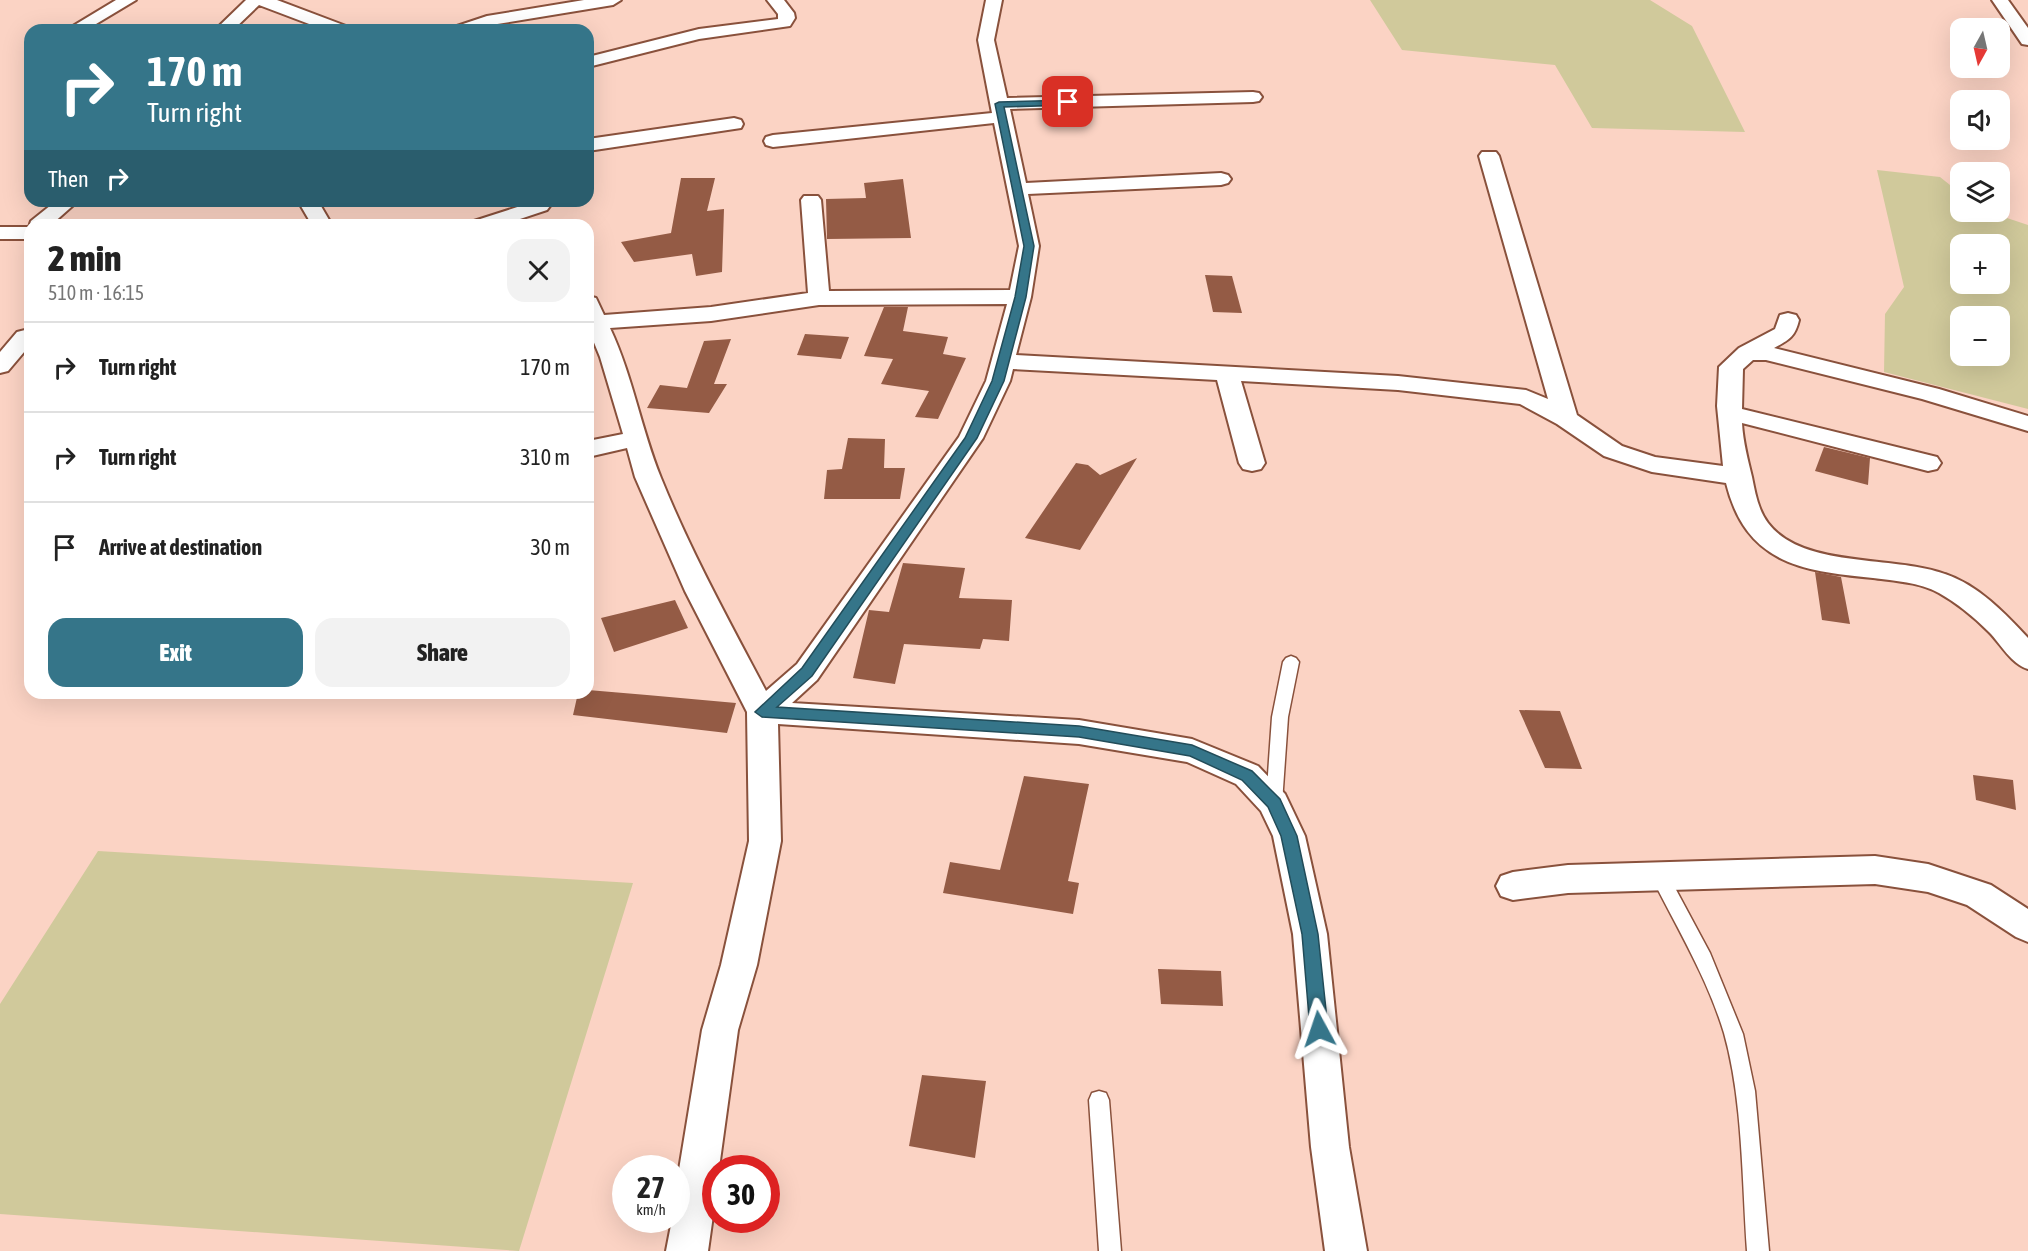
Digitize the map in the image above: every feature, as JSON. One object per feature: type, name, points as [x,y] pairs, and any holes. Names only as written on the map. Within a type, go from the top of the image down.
[{"type":"street","points":[[85,24],[128,0]]},
{"type":"street","points":[[229,24],[255,0]]},
{"type":"street","points":[[262,0],[326,24]]},
{"type":"street","points":[[479,24],[613,0]]},
{"type":"street","points":[[594,60],[699,34],[784,22],[788,18],[786,13],[775,0]]},
{"type":"street","points":[[762,712],[807,672],[971,438],[998,381],[1020,297],[1029,246],[986,40],[994,0]]},
{"type":"street","points":[[2000,0],[2028,40]]},
{"type":"street","points":[[314,19],[320,1]]},
{"type":"street","points":[[773,141],[1001,111],[1253,97]]},
{"type":"street","points":[[594,144],[734,124]]},
{"type":"street","points":[[1489,156],[1566,419]]},
{"type":"street","points":[[1017,189],[1221,179]]},
{"type":"street","points":[[811,200],[819,298]]},
{"type":"street","points":[[46,219],[61,207]]},
{"type":"street","points":[[498,219],[531,207]]},
{"type":"street","points":[[0,233],[24,232]]},
{"type":"street","points":[[594,312],[711,314],[819,298],[1020,297]]},
{"type":"street","points":[[594,316],[612,357],[648,477],[699,591],[762,712],[765,841],[739,964],[720,1030],[687,1251]]},
{"type":"street","points":[[1788,320],[1785,333],[1747,353],[1731,367],[1728,395],[1733,450],[1743,498],[1758,528],[1771,542],[1793,554],[1936,580],[1968,598],[2028,658]]},
{"type":"street","points":[[0,340],[24,336]]},
{"type":"street","points":[[0,366],[24,339]]},
{"type":"street","points":[[1747,353],[1766,353],[1883,381],[2028,424]]},
{"type":"street","points":[[1004,361],[1398,383],[1526,397],[1566,419],[1613,451],[1652,464],[1739,477]]},
{"type":"street","points":[[1227,373],[1252,463]]},
{"type":"street","points":[[1730,413],[1928,463]]},
{"type":"street","points":[[594,448],[637,438]]},
{"type":"street","points":[[762,712],[1079,732],[1192,751],[1247,776],[1274,803],[1289,836],[1310,934],[1330,1147],[1346,1251]]},
{"type":"street","points":[[1513,886],[1568,879],[1875,870],[1928,878],[1979,895],[2028,927]]},
{"type":"lane","points":[[1274,803],[1280,717],[1291,662]]},
{"type":"lane","points":[[1660,876],[1710,970],[1736,1039],[1743,1074],[1758,1251]]},
{"type":"lane","points":[[1100,1100],[1110,1251]]},
{"type":"shaded area","points":[[1370,0],[1650,0],[1692,26],[1745,132],[1592,128],[1555,65],[1402,50]]},
{"type":"shaded area","points":[[1877,170],[1940,177],[1950,185],[1950,222],[2010,222],[2010,219],[2028,225],[2028,409],[1884,372],[1885,314],[1904,287]]},
{"type":"shaded area","points":[[98,851],[633,883],[519,1251],[0,1214],[0,1004]]},
{"type":"building","points":[[681,178],[715,178],[707,211],[724,209],[722,272],[696,276],[692,254],[634,262],[621,242],[671,233]]},
{"type":"building","points":[[903,179],[911,238],[827,239],[826,199],[866,198],[864,183]]},
{"type":"building","points":[[1205,275],[1232,276],[1242,313],[1213,312]]},
{"type":"building","points":[[884,307],[908,307],[903,331],[948,337],[943,354],[966,358],[938,419],[915,417],[929,391],[881,384],[893,359],[864,356]]},
{"type":"building","points":[[805,334],[849,337],[841,359],[797,355]]},
{"type":"building","points":[[731,339],[714,384],[727,384],[709,413],[647,408],[660,385],[687,388],[704,341]]},
{"type":"building","points":[[848,438],[885,439],[884,468],[905,468],[900,499],[824,499],[827,470],[842,469]]},
{"type":"building","points":[[1824,447],[1870,458],[1868,485],[1815,471]]},
{"type":"building","points":[[1137,458],[1080,550],[1025,538],[1076,463],[1088,465],[1100,475]]},
{"type":"building","points":[[903,563],[965,568],[959,598],[1012,600],[1009,641],[983,639],[980,649],[904,644],[895,684],[853,678],[869,610],[889,612]]},
{"type":"building","points":[[1815,572],[1841,577],[1850,624],[1822,620]]},
{"type":"building","points":[[675,600],[688,628],[614,652],[601,618]]},
{"type":"building","points":[[594,691],[736,703],[727,733],[573,715],[577,699],[594,699]]},
{"type":"building","points":[[1519,710],[1560,711],[1582,769],[1545,768]]},
{"type":"building","points":[[1973,775],[2013,780],[2016,810],[1976,800]]},
{"type":"building","points":[[1024,776],[1089,784],[1068,881],[1079,883],[1073,914],[943,893],[950,862],[1000,870]]},
{"type":"building","points":[[1158,969],[1221,971],[1223,1006],[1161,1004]]},
{"type":"building","points":[[922,1075],[986,1081],[975,1158],[909,1146]]},
{"type":"route","points":[[1068,102],[999,104],[1029,246],[1020,297],[998,381],[971,438],[807,672],[762,712],[1079,732],[1192,751],[1247,776],[1274,803],[1289,836],[1310,934],[1319,1029]]}]
